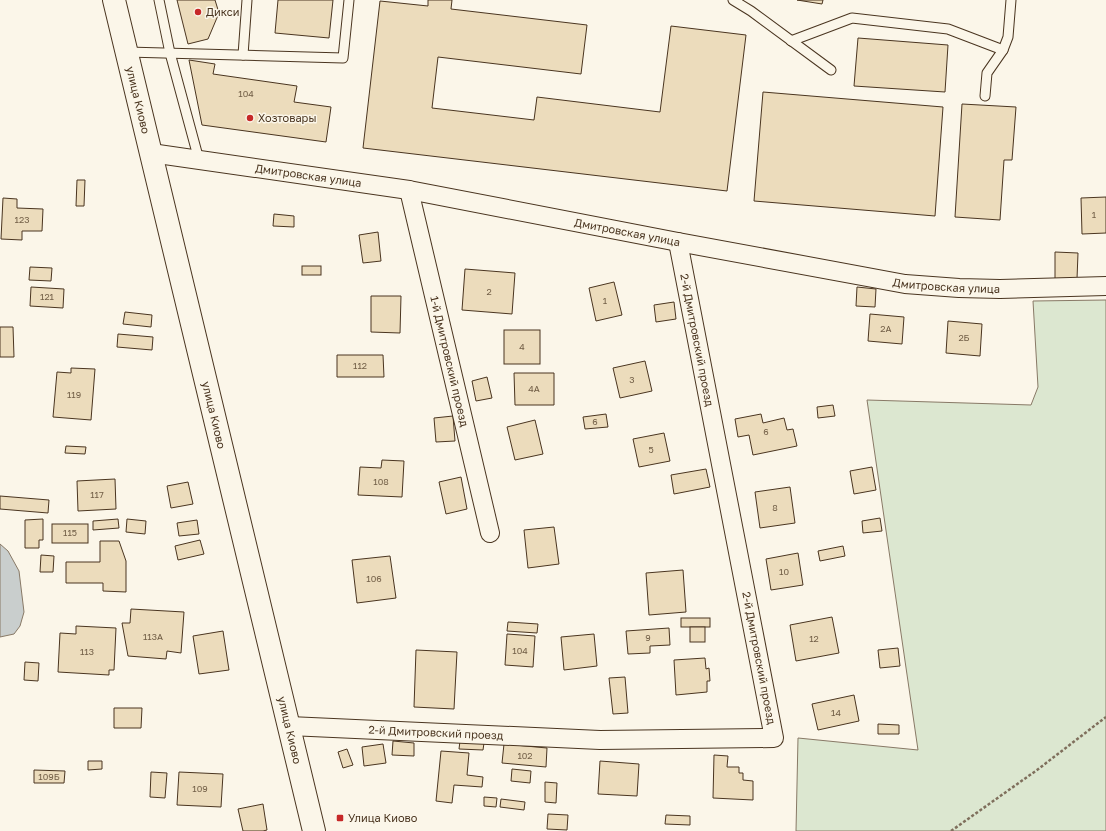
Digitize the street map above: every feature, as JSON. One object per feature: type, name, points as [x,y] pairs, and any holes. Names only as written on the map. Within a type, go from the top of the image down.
[{"type":"main road","name":"улица Киово","points":[[114,0],[314,831]]},
{"type":"street","name":"Дмитровская улица","points":[[151,153],[409,190],[905,284],[1000,289],[1106,286]]},
{"type":"street","name":"1-й Дмитровский проезд","points":[[409,190],[490,533]]},
{"type":"street","name":"2-й Дмитровский проезд","points":[[289,726],[600,740],[774,738],[678,242]]},
{"type":"lane","points":[[159,0],[170,53],[199,160]]},
{"type":"lane","points":[[243,55],[247,0]]},
{"type":"lane","points":[[127,52],[343,58],[349,0]]},
{"type":"lane","points":[[733,0],[831,70]]},
{"type":"lane","points":[[985,96],[987,72],[1003,50],[1008,37],[1011,0]]},
{"type":"lane","points":[[791,41],[852,18],[948,29],[1003,50]]},
{"type":"path","points":[[951,831],[1037,770],[1106,717]]},
{"type":"green space","points":[[1106,300],[1106,831],[796,831],[798,738],[918,750],[867,400],[1031,405],[1038,387],[1033,301]]},
{"type":"shaded area","points":[[0,544],[8,551],[19,571],[24,612],[20,626],[14,634],[0,637]]},
{"type":"building","points":[[177,0],[215,0],[219,13],[208,39],[188,44]]},
{"type":"building","points":[[278,0],[333,0],[329,38],[275,33]]},
{"type":"building","points":[[428,0],[452,0],[451,9],[587,25],[581,74],[438,57],[432,108],[534,120],[537,97],[660,112],[671,26],[746,35],[727,191],[363,148],[380,1],[428,6]]},
{"type":"building","points":[[797,0],[823,0],[822,4]]},
{"type":"building","points":[[858,38],[948,45],[945,92],[854,86]]},
{"type":"building","points":[[189,60],[215,64],[213,74],[297,86],[294,102],[331,107],[326,142],[202,125]]},
{"type":"building","points":[[763,92],[943,107],[935,216],[754,201]]},
{"type":"building","points":[[962,104],[1016,107],[1012,160],[1004,160],[1000,220],[955,217]]},
{"type":"building","points":[[77,180],[85,180],[84,206],[76,206]]},
{"type":"building","points":[[1106,197],[1106,233],[1082,234],[1081,198]]},
{"type":"building","points":[[3,198],[17,199],[17,208],[43,209],[42,231],[22,231],[22,240],[1,239]]},
{"type":"building","points":[[274,214],[294,216],[294,227],[273,226]]},
{"type":"building","points":[[378,232],[381,261],[363,263],[359,235]]},
{"type":"building","points":[[1055,252],[1078,253],[1077,279],[1055,279]]},
{"type":"building","points":[[302,266],[321,266],[321,275],[302,275]]},
{"type":"building","points":[[30,267],[52,268],[51,281],[29,280]]},
{"type":"building","points":[[465,269],[515,273],[512,314],[462,310]]},
{"type":"building","points":[[614,282],[622,315],[596,321],[589,288]]},
{"type":"building","points":[[31,287],[64,289],[63,308],[30,306]]},
{"type":"building","points":[[857,287],[876,289],[875,307],[856,306]]},
{"type":"building","points":[[371,296],[401,296],[400,333],[371,332]]},
{"type":"building","points":[[674,302],[676,319],[656,322],[654,305]]},
{"type":"building","points":[[125,312],[152,315],[151,327],[123,324]]},
{"type":"building","points":[[870,314],[904,317],[902,344],[868,341]]},
{"type":"building","points":[[948,321],[982,324],[980,356],[946,353]]},
{"type":"building","points":[[0,327],[13,327],[14,357],[0,357]]},
{"type":"building","points":[[504,330],[540,330],[540,364],[504,364]]},
{"type":"building","points":[[118,334],[153,337],[152,350],[117,347]]},
{"type":"building","points":[[337,355],[383,355],[384,377],[337,377]]},
{"type":"building","points":[[645,361],[652,391],[620,398],[613,368]]},
{"type":"building","points":[[71,368],[95,369],[91,420],[53,417],[57,372],[71,373]]},
{"type":"building","points":[[514,373],[554,373],[554,405],[515,405]]},
{"type":"building","points":[[487,377],[492,398],[476,401],[472,381]]},
{"type":"building","points":[[833,405],[835,416],[818,418],[817,407]]},
{"type":"building","points":[[606,414],[608,427],[585,429],[583,417]]},
{"type":"building","points":[[761,414],[763,423],[784,418],[787,430],[793,429],[797,446],[753,455],[749,435],[738,437],[735,419]]},
{"type":"building","points":[[453,416],[455,441],[436,442],[434,418]]},
{"type":"building","points":[[535,420],[543,454],[515,460],[507,427]]},
{"type":"building","points":[[664,433],[670,461],[639,467],[633,439]]},
{"type":"building","points":[[66,446],[86,447],[85,454],[65,453]]},
{"type":"building","points":[[382,460],[404,461],[402,497],[358,495],[360,467],[381,468]]},
{"type":"building","points":[[872,467],[876,490],[854,494],[850,471]]},
{"type":"building","points":[[706,469],[710,487],[674,494],[671,475]]},
{"type":"building","points":[[461,477],[467,509],[446,514],[439,482]]},
{"type":"building","points":[[115,479],[116,509],[78,511],[77,481]]},
{"type":"building","points":[[188,482],[193,504],[171,508],[167,486]]},
{"type":"building","points":[[790,487],[795,523],[760,528],[755,492]]},
{"type":"building","points":[[0,496],[49,500],[48,513],[0,509]]},
{"type":"building","points":[[880,518],[882,531],[863,533],[862,521]]},
{"type":"building","points":[[43,519],[43,540],[39,540],[39,548],[25,548],[25,520]]},
{"type":"building","points":[[118,519],[119,528],[93,530],[93,521]]},
{"type":"building","points":[[127,519],[146,521],[145,534],[126,532]]},
{"type":"building","points":[[197,520],[199,534],[179,536],[177,523]]},
{"type":"building","points":[[52,524],[88,524],[88,543],[52,543]]},
{"type":"building","points":[[554,527],[559,564],[528,568],[524,530]]},
{"type":"building","points":[[200,540],[204,554],[178,560],[175,546]]},
{"type":"building","points":[[100,541],[119,541],[126,561],[126,592],[103,591],[103,583],[66,583],[66,562],[100,562]]},
{"type":"building","points":[[843,546],[845,556],[820,561],[818,551]]},
{"type":"building","points":[[798,553],[803,585],[771,590],[766,559]]},
{"type":"building","points":[[41,555],[54,556],[53,572],[40,572]]},
{"type":"building","points":[[390,556],[396,598],[357,603],[352,560]]},
{"type":"building","points":[[683,570],[686,612],[649,615],[646,573]]},
{"type":"building","points":[[131,609],[184,612],[181,653],[167,651],[166,659],[128,656],[122,623],[130,623]]},
{"type":"building","points":[[832,617],[839,653],[796,661],[790,625]]},
{"type":"building","points":[[681,618],[710,618],[710,627],[681,627]]},
{"type":"building","points":[[508,622],[538,624],[537,633],[507,631]]},
{"type":"building","points":[[76,626],[116,628],[114,670],[109,670],[109,675],[58,672],[60,633],[76,634]]},
{"type":"building","points":[[690,627],[705,627],[705,642],[690,642]]},
{"type":"building","points":[[669,628],[670,645],[650,646],[650,653],[628,654],[626,631]]},
{"type":"building","points":[[223,631],[229,670],[199,674],[193,636]]},
{"type":"building","points":[[507,634],[535,636],[533,667],[505,665]]},
{"type":"building","points":[[594,634],[597,666],[564,670],[561,637]]},
{"type":"building","points":[[898,648],[900,666],[880,668],[878,650]]},
{"type":"building","points":[[416,650],[457,652],[454,709],[414,707]]},
{"type":"building","points":[[705,658],[706,669],[709,668],[710,681],[707,681],[707,692],[676,695],[674,660]]},
{"type":"building","points":[[25,662],[39,663],[38,681],[24,680]]},
{"type":"building","points":[[625,677],[628,713],[613,714],[609,678]]},
{"type":"building","points":[[854,695],[859,721],[818,730],[812,704]]},
{"type":"building","points":[[114,708],[142,708],[141,728],[114,728]]},
{"type":"building","points":[[878,724],[899,725],[899,734],[878,734]]},
{"type":"building","points":[[393,741],[414,743],[414,756],[392,755]]},
{"type":"building","points":[[460,741],[484,743],[483,750],[459,749]]},
{"type":"building","points":[[383,744],[386,763],[364,766],[362,747]]},
{"type":"building","points":[[504,744],[547,748],[546,767],[502,763]]},
{"type":"building","points":[[347,749],[353,765],[343,768],[338,752]]},
{"type":"building","points":[[441,751],[469,753],[467,775],[483,777],[482,787],[454,785],[452,803],[436,801]]},
{"type":"building","points":[[714,755],[728,756],[727,767],[739,767],[739,773],[743,773],[743,780],[753,781],[753,800],[713,798]]},
{"type":"building","points":[[88,761],[102,761],[102,769],[88,770]]},
{"type":"building","points":[[600,761],[639,764],[637,796],[598,794]]},
{"type":"building","points":[[512,769],[531,771],[530,783],[511,781]]},
{"type":"building","points":[[34,770],[65,771],[64,783],[34,783]]},
{"type":"building","points":[[151,772],[167,773],[165,798],[150,797]]},
{"type":"building","points":[[179,772],[223,774],[221,807],[177,805]]},
{"type":"building","points":[[545,782],[557,783],[556,803],[545,802]]},
{"type":"building","points":[[484,797],[497,798],[496,807],[484,806]]},
{"type":"building","points":[[501,799],[525,802],[524,810],[500,807]]},
{"type":"building","points":[[263,804],[267,830],[243,831],[238,809]]},
{"type":"building","points":[[548,814],[568,815],[567,830],[547,829]]},
{"type":"building","points":[[666,815],[690,816],[690,825],[665,824]]},
{"type":"place","name":"Дикси","points":[[198,12]]},
{"type":"place","name":"Хозтовары","points":[[250,118]]},
{"type":"place","name":"Улица Киово","points":[[340,818]]}]
